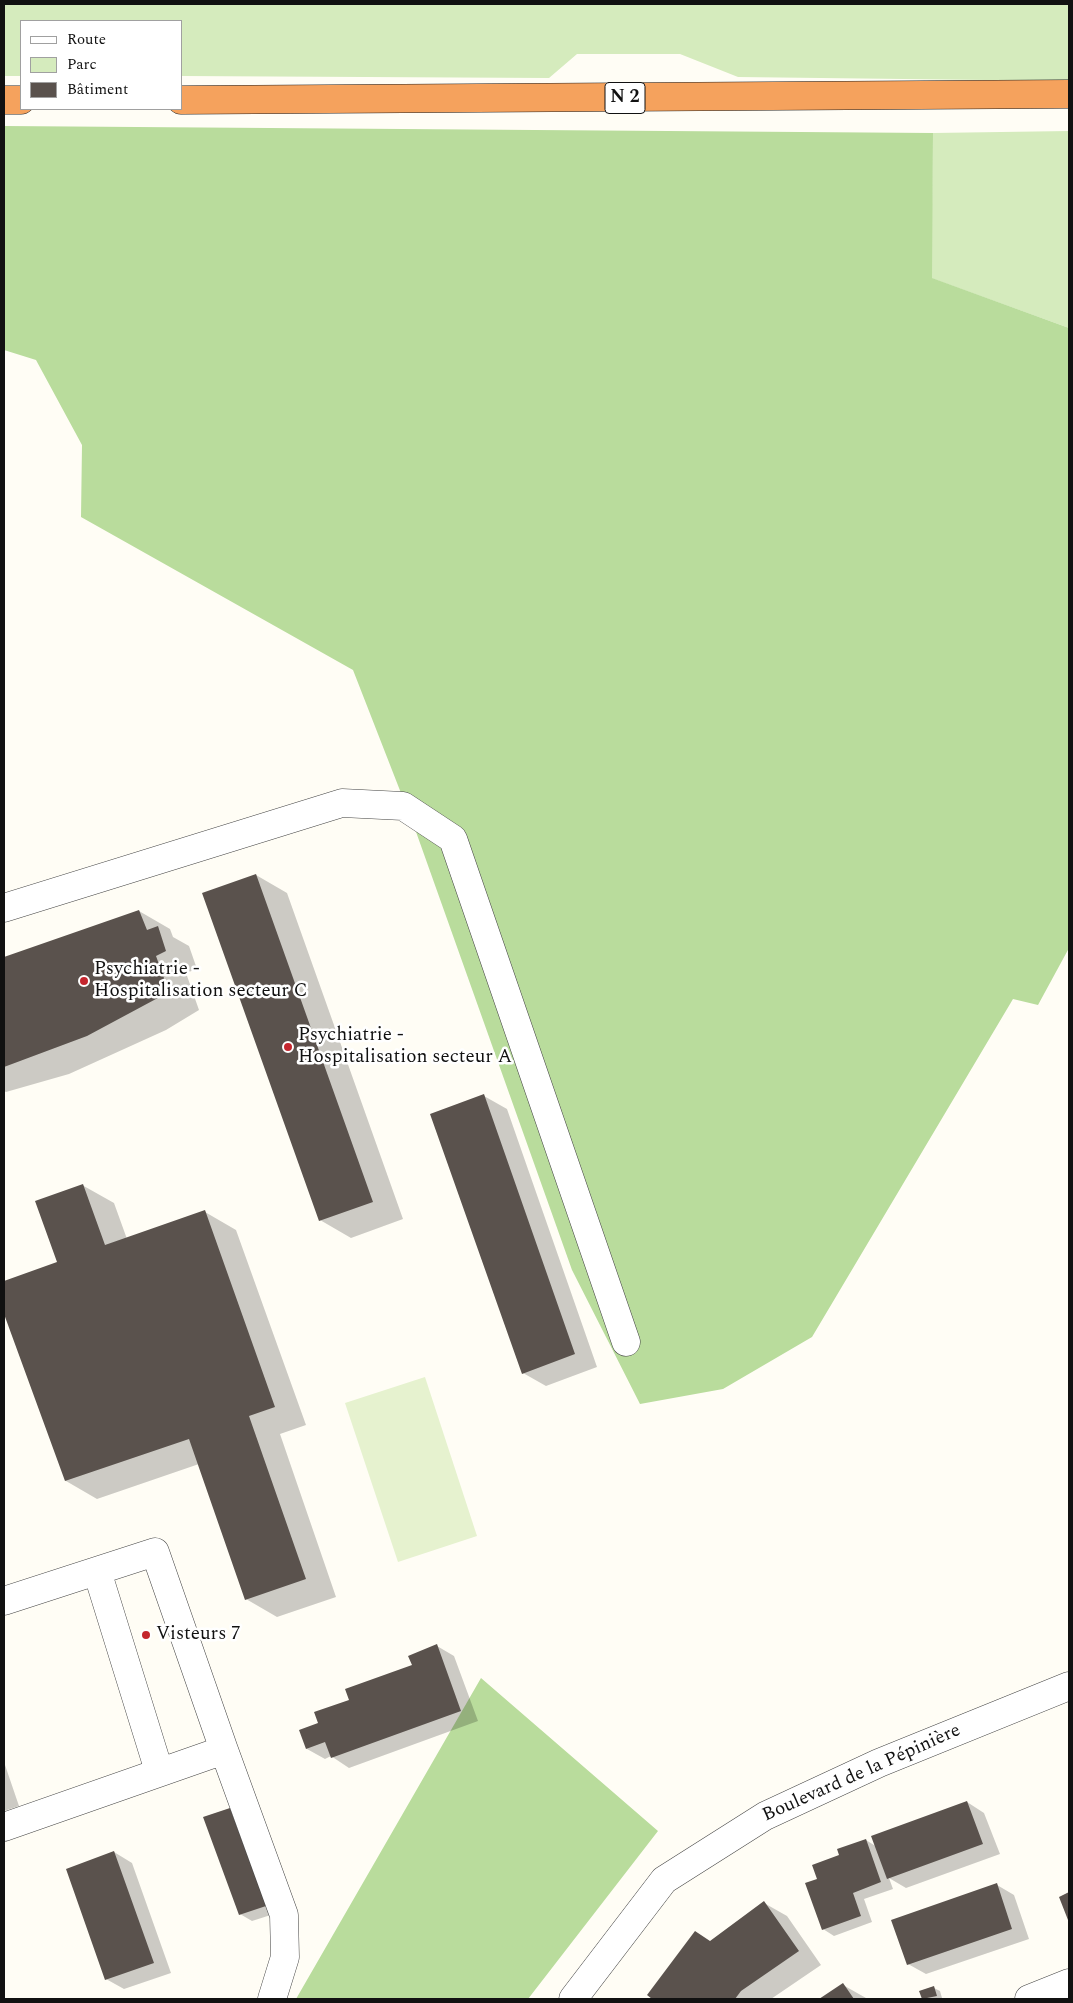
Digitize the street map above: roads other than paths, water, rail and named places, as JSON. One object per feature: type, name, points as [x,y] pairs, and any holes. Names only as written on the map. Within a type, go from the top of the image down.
[{"type":"highway","name":"N 2","points":[[182,100],[1069,94]]},
{"type":"highway","points":[[4,100],[20,100]]},
{"type":"street","points":[[4,908],[342,803],[403,806],[453,839],[626,1342]]},
{"type":"street","points":[[4,1601],[155,1552],[284,1915],[285,1957],[272,1999]]},
{"type":"street","points":[[97,1571],[159,1771]]},
{"type":"street","name":"Boulevard de la Pépinière","points":[[573,1999],[664,1880],[756,1822],[879,1762],[1069,1686]]},
{"type":"street","points":[[4,1827],[159,1771],[224,1750]]},
{"type":"street","points":[[1029,1999],[1069,1984]]},
{"type":"place","name":"Psychiatrie - Hospitalisation secteur C","points":[[84,981]]},
{"type":"place","name":"Psychiatrie - Hospitalisation secteur A","points":[[288,1047]]},
{"type":"place","name":"Visteurs 7","points":[[146,1635]]}]
